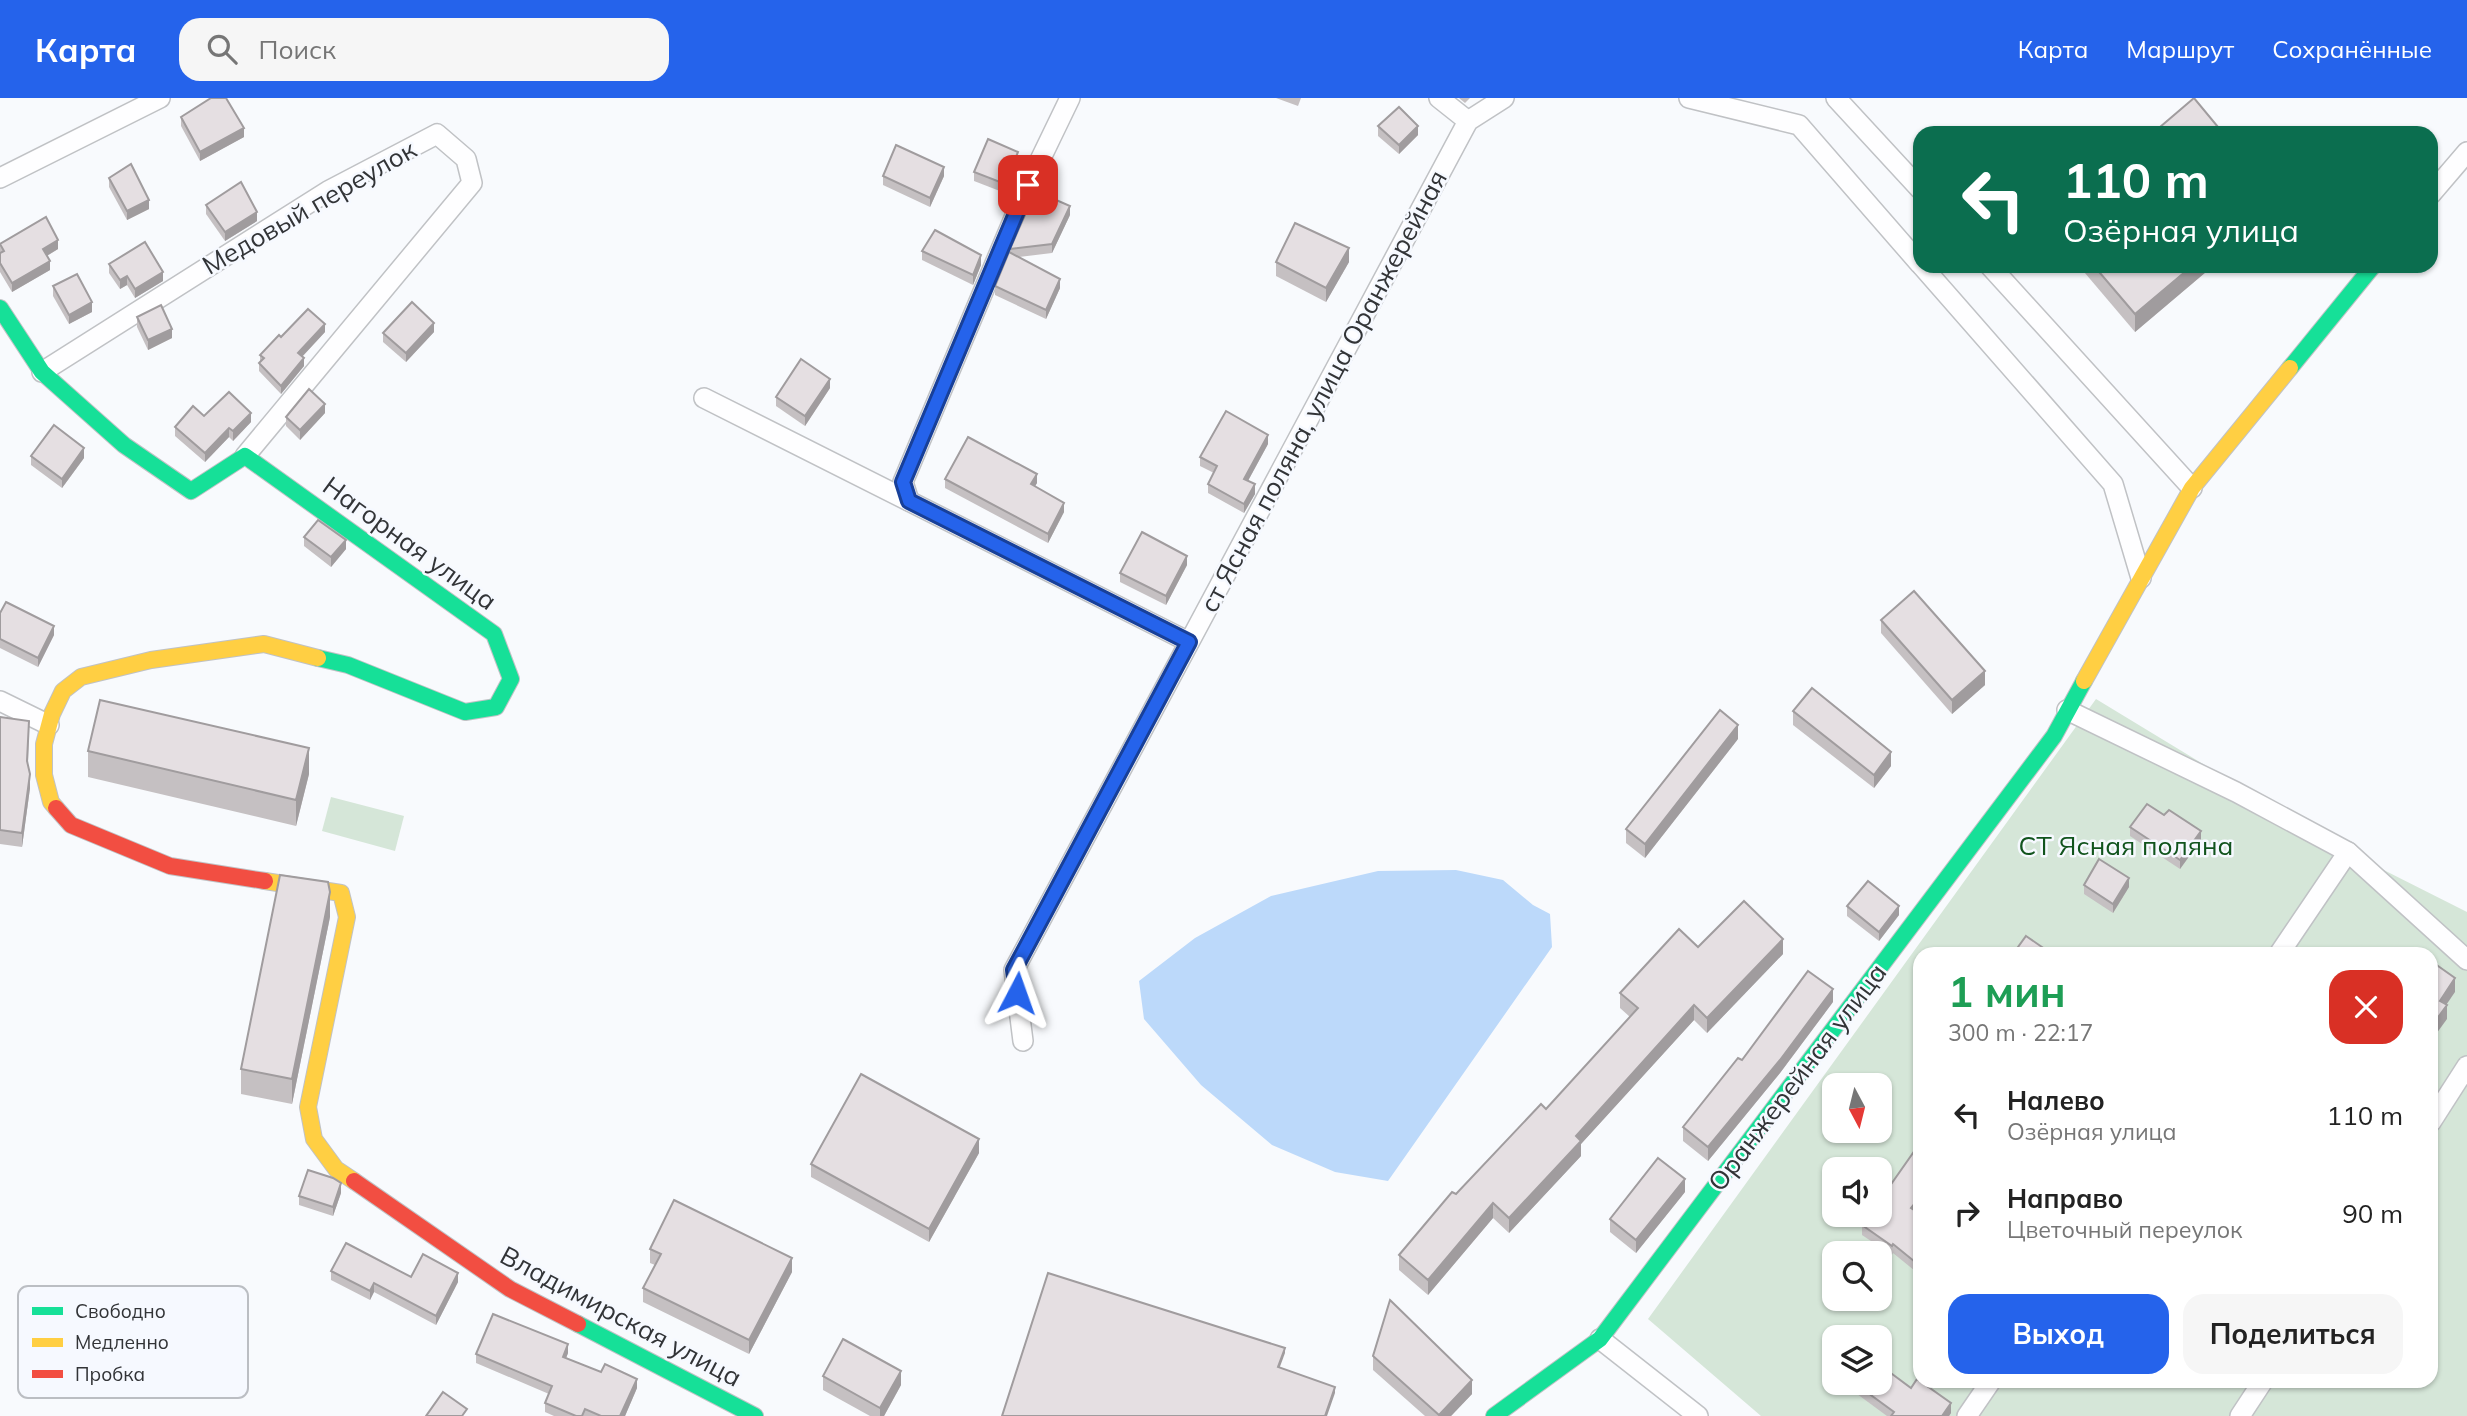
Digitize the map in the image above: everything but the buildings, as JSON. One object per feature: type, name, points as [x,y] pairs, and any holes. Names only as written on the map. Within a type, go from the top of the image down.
[{"type":"street","points":[[0,178],[160,98]]},
{"type":"street","points":[[909,501],[903,482],[1028,185],[1070,98]]},
{"type":"street","points":[[1439,98],[1468,121]]},
{"type":"street","name":"ст Ясная поляна, улица Оранжерейная","points":[[1023,1041],[1014,970],[1468,121],[1504,98]]},
{"type":"street","points":[[1689,98],[1799,125],[1913,256]]},
{"type":"street","points":[[1836,98],[1913,181]]},
{"type":"street","name":"Медовый переулок","points":[[42,372],[328,191],[437,134],[466,159],[472,183],[246,456]]},
{"type":"street","points":[[2438,186],[2467,152]]},
{"type":"street","points":[[1928,273],[2113,484],[2141,578]]},
{"type":"street","points":[[1996,273],[2193,488]]},
{"type":"street","name":"Оранжерейная улица","points":[[1494,1416],[1600,1339],[2054,736],[2193,488],[2367,273]]},
{"type":"street","points":[[0,308],[42,372],[124,445],[191,491],[246,456]]},
{"type":"street","points":[[704,398],[1189,642]]},
{"type":"street","name":"Нагорная улица","points":[[51,802],[44,775],[44,744],[63,691],[81,677],[151,660],[264,644],[348,665],[466,712],[496,707],[511,679],[494,634],[246,456]]},
{"type":"street","points":[[0,701],[49,725]]},
{"type":"street","points":[[2067,710],[2236,792],[2348,852],[2467,960]]},
{"type":"street","name":"Владимирская улица","points":[[51,802],[71,825],[170,866],[341,893],[347,916],[308,1107],[314,1139],[335,1168],[510,1289],[755,1416]]},
{"type":"street","points":[[2284,947],[2348,852]]},
{"type":"street","points":[[2438,1111],[2467,1066]]},
{"type":"street","points":[[1600,1339],[1698,1416]]},
{"type":"street","points":[[1967,1416],[1986,1388]]},
{"type":"street","points":[[2241,1416],[2259,1388]]},
{"type":"green space","name":"СТ Ясная поляна","points":[[2096,699],[2348,852],[2467,912],[2467,1416],[1761,1416],[1648,1319],[1822,1078],[1822,1143],[1892,1143],[1892,1073],[1826,1073],[1913,952],[1913,1388],[2438,1388],[2438,947],[1917,947]]},
{"type":"green space","points":[[331,797],[404,816],[395,851],[322,831]]},
{"type":"water","points":[[1456,870],[1503,880],[1533,905],[1550,914],[1552,947],[1388,1181],[1335,1172],[1272,1145],[1201,1085],[1144,1019],[1139,981],[1195,938],[1271,896],[1378,871]]},
{"type":"traffic: fast","points":[[2290,368],[2367,273]]},
{"type":"traffic: fast","points":[[0,308],[42,372],[124,445],[191,491],[245,456],[494,634],[511,679],[496,707],[465,712],[348,665],[318,658]]},
{"type":"traffic: fast","points":[[1494,1416],[1600,1339],[2054,736],[2084,681]]},
{"type":"traffic: fast","points":[[578,1324],[755,1416]]},
{"type":"traffic: slow","points":[[2084,681],[2192,488],[2290,368]]},
{"type":"traffic: slow","points":[[56,808],[51,802],[44,775],[44,744],[52,714],[63,691],[81,677],[151,660],[264,644],[318,658]]},
{"type":"traffic: slow","points":[[265,881],[341,893],[347,917],[308,1107],[314,1139],[336,1169],[354,1181]]},
{"type":"traffic: jam","points":[[56,808],[71,825],[170,866],[265,881]]},
{"type":"traffic: jam","points":[[354,1181],[510,1289],[578,1324]]},
{"type":"route","points":[[1017,993],[1014,970],[1189,642],[909,501],[903,482],[1028,185]]}]
